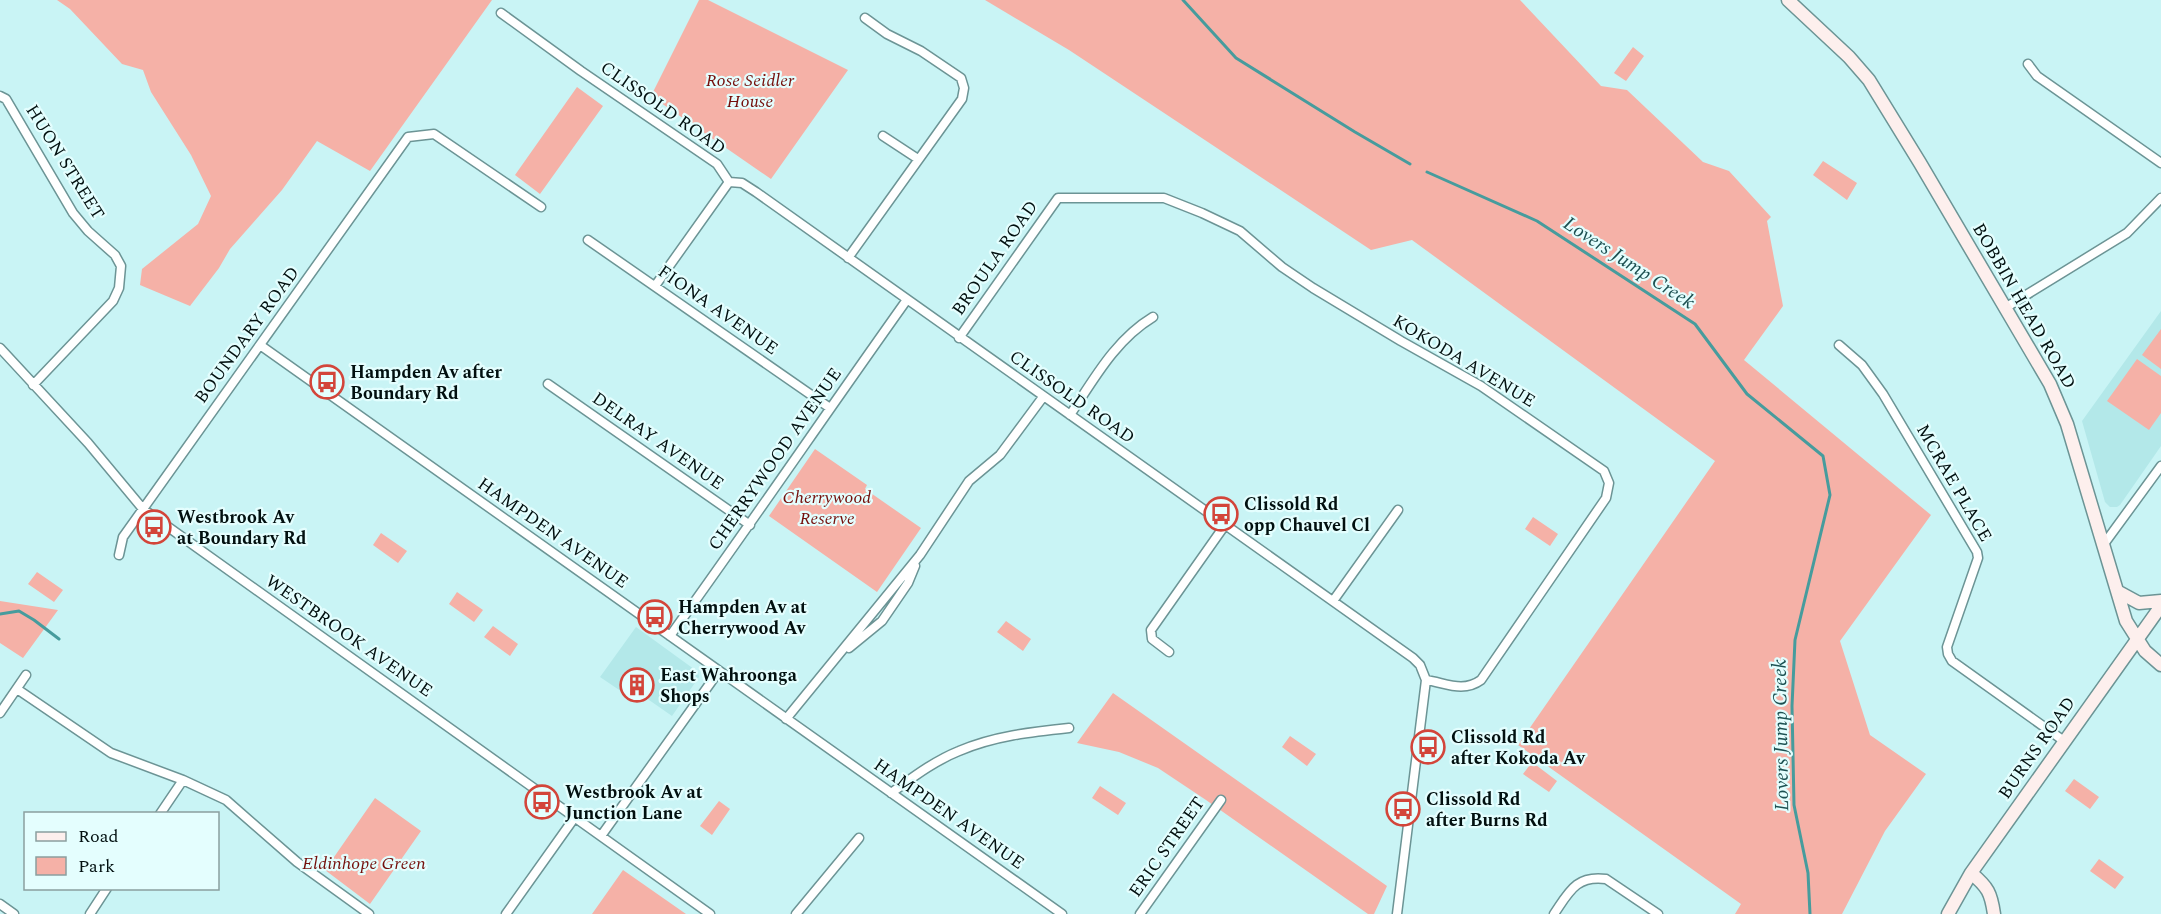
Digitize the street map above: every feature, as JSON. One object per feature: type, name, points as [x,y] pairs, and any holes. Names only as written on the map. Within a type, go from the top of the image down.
[{"type":"main road","name":"BOBBIN HEAD ROAD","points":[[1788,0],[1849,57],[1869,80],[2050,384],[2088,488],[2126,621],[2145,651],[2161,665]]},
{"type":"main road","points":[[2117,591],[2139,603],[2161,604]]},
{"type":"main road","name":"BURNS ROAD","points":[[1948,914],[1971,873],[2161,604]]},
{"type":"main road","points":[[1971,873],[1990,892],[1994,914]]},
{"type":"street","name":"CLISSOLD ROAD","points":[[501,14],[717,164],[729,182],[742,183],[1413,658],[1420,665],[1426,680]]},
{"type":"street","points":[[848,258],[962,99],[964,88],[961,78],[921,51],[887,34],[866,18]]},
{"type":"street","points":[[2028,64],[2037,76],[2161,163]]},
{"type":"street","name":"HUON STREET","points":[[0,96],[6,99],[74,213],[88,231],[115,255],[121,266],[119,288],[113,301],[33,385]]},
{"type":"street","name":"BOUNDARY ROAD","points":[[119,555],[123,537],[408,137],[434,134],[541,207]]},
{"type":"street","points":[[883,136],[918,159]]},
{"type":"street","points":[[655,286],[729,182]]},
{"type":"street","name":"BROULA ROAD","points":[[959,338],[1058,198]]},
{"type":"street","name":"KOKODA AVENUE","points":[[1058,198],[1164,198],[1240,231],[1282,267],[1313,288],[1481,386],[1604,471],[1609,483],[1606,498],[1481,680],[1468,687],[1454,687],[1426,680]]},
{"type":"street","points":[[2006,308],[2127,233],[2161,198]]},
{"type":"street","name":"FIONA AVENUE","points":[[588,240],[830,408]]},
{"type":"street","name":"CHERRYWOOD AVENUE","points":[[670,636],[906,301]]},
{"type":"street","points":[[1070,415],[1112,354],[1139,325],[1153,316]]},
{"type":"street","name":"HAMPDEN AVENUE","points":[[260,345],[1062,914]]},
{"type":"street","name":"MCRAE PLACE","points":[[1839,345],[1862,366],[1883,394],[1977,552],[1978,558],[1947,647],[1948,654],[1953,661],[2064,741]]},
{"type":"street","name":"WESTBROOK AVENUE","points":[[0,348],[88,443],[143,509],[710,914]]},
{"type":"street","name":"DELRAY AVENUE","points":[[548,384],[750,525]]},
{"type":"street","points":[[786,719],[831,663],[882,621],[908,583],[920,555],[969,481],[1000,455],[1043,397]]},
{"type":"street","points":[[2104,544],[2161,466]]},
{"type":"street","points":[[1333,601],[1398,510]]},
{"type":"street","points":[[1169,652],[1152,639],[1151,630],[1225,525]]},
{"type":"street","points":[[602,836],[718,670]]},
{"type":"street","points":[[0,713],[26,675]]},
{"type":"street","points":[[1398,914],[1426,680]]},
{"type":"street","points":[[17,689],[111,753],[183,780],[226,800],[297,862],[369,914]]},
{"type":"street","points":[[891,793],[957,751],[992,739],[1026,732],[1069,728]]},
{"type":"street","points":[[161,812],[183,780]]},
{"type":"street","name":"ERIC STREET","points":[[1140,914],[1221,800]]},
{"type":"street","points":[[506,914],[575,817]]},
{"type":"street","points":[[796,914],[859,838]]},
{"type":"street","points":[[1554,914],[1574,886],[1589,878],[1606,879],[1658,914]]},
{"type":"street","points":[[90,914],[106,890]]},
{"type":"street","points":[[0,904],[14,914]]},
{"type":"shaded area","points":[[2161,311],[2161,446],[2120,505],[2110,507],[2105,502],[2082,421]]},
{"type":"shaded area","points":[[636,627],[698,672],[699,677],[672,716],[639,693],[634,700],[600,677]]},
{"type":"green space","points":[[57,0],[492,0],[370,171],[317,141],[282,190],[230,249],[219,268],[190,306],[140,285],[142,269],[198,224],[211,196],[191,155],[151,92],[143,70],[122,64],[70,9]]},
{"type":"green space","name":"Rose Seidler House","points":[[699,0],[708,0],[848,70],[771,179],[651,96]]},
{"type":"green space","points":[[985,0],[1520,0],[1601,86],[1627,90],[1703,162],[1729,171],[1771,217],[1767,221],[1783,306],[1744,360],[1931,515],[1840,641],[1870,735],[1926,774],[1885,831],[1842,914],[1735,914],[1741,904],[1518,745],[1715,461],[1412,240],[1371,250],[1069,50]]},
{"type":"green space","points":[[1633,47],[1644,56],[1626,81],[1614,73]]},
{"type":"green space","points":[[577,87],[603,106],[540,194],[515,175]]},
{"type":"green space","points":[[1823,161],[1857,183],[1847,200],[1813,175]]},
{"type":"green space","points":[[2161,329],[2161,369],[2142,355]]},
{"type":"green space","points":[[2137,359],[2161,376],[2161,413],[2149,430],[2107,401]]},
{"type":"green space","name":"Cherrywood Reserve","points":[[815,449],[867,485],[865,489],[921,528],[877,592],[769,516]]},
{"type":"green space","points":[[1533,517],[1558,534],[1550,546],[1525,529]]},
{"type":"green space","points":[[381,533],[407,551],[398,563],[373,545]]},
{"type":"green space","points":[[37,572],[63,590],[54,602],[28,584]]},
{"type":"green space","points":[[457,592],[483,610],[474,622],[449,604]]},
{"type":"green space","points":[[0,601],[58,610],[23,658],[0,643]]},
{"type":"green space","points":[[1006,621],[1031,639],[1023,651],[997,632]]},
{"type":"green space","points":[[493,626],[518,644],[510,656],[484,637]]},
{"type":"green space","points":[[1113,693],[1387,886],[1374,914],[1368,914],[1158,768],[1119,752],[1077,743]]},
{"type":"green space","points":[[1290,736],[1316,754],[1307,766],[1282,747]]},
{"type":"green space","points":[[1532,762],[1557,781],[1549,792],[1523,774]]},
{"type":"green space","points":[[2074,779],[2099,797],[2090,809],[2065,791]]},
{"type":"green space","points":[[1100,786],[1126,803],[1118,815],[1092,798]]},
{"type":"green space","name":"Eldinhope Green","points":[[375,798],[421,831],[370,904],[325,870]]},
{"type":"green space","points":[[719,801],[730,809],[712,835],[700,826]]},
{"type":"green space","points":[[2099,859],[2124,877],[2115,889],[2090,871]]},
{"type":"green space","points":[[623,870],[686,914],[592,914]]},
{"type":"waterway","name":"Lovers Jump Creek","points":[[1183,0],[1236,58],[1410,164]]},
{"type":"waterway","name":"Lovers Jump Creek","points":[[1427,172],[1537,221],[1695,324],[1747,394],[1823,456],[1830,495],[1795,640],[1792,706],[1794,805],[1808,873],[1810,914]]},
{"type":"waterway","points":[[0,614],[19,611],[59,639]]},
{"type":"place","name":"Hampden Av after Boundary Rd","points":[[327,382]]},
{"type":"place","name":"Clissold Rd opp Chauvel Cl","points":[[1221,514]]},
{"type":"place","name":"Westbrook Av at Boundary Rd","points":[[154,527]]},
{"type":"place","name":"Hampden Av at Cherrywood Av","points":[[655,617]]},
{"type":"place","name":"East Wahroonga Shops","points":[[637,685]]},
{"type":"place","name":"Clissold Rd after Kokoda Av","points":[[1428,747]]},
{"type":"place","name":"Westbrook Av at Junction Lane","points":[[542,802]]},
{"type":"place","name":"Clissold Rd after Burns Rd","points":[[1403,809]]}]
